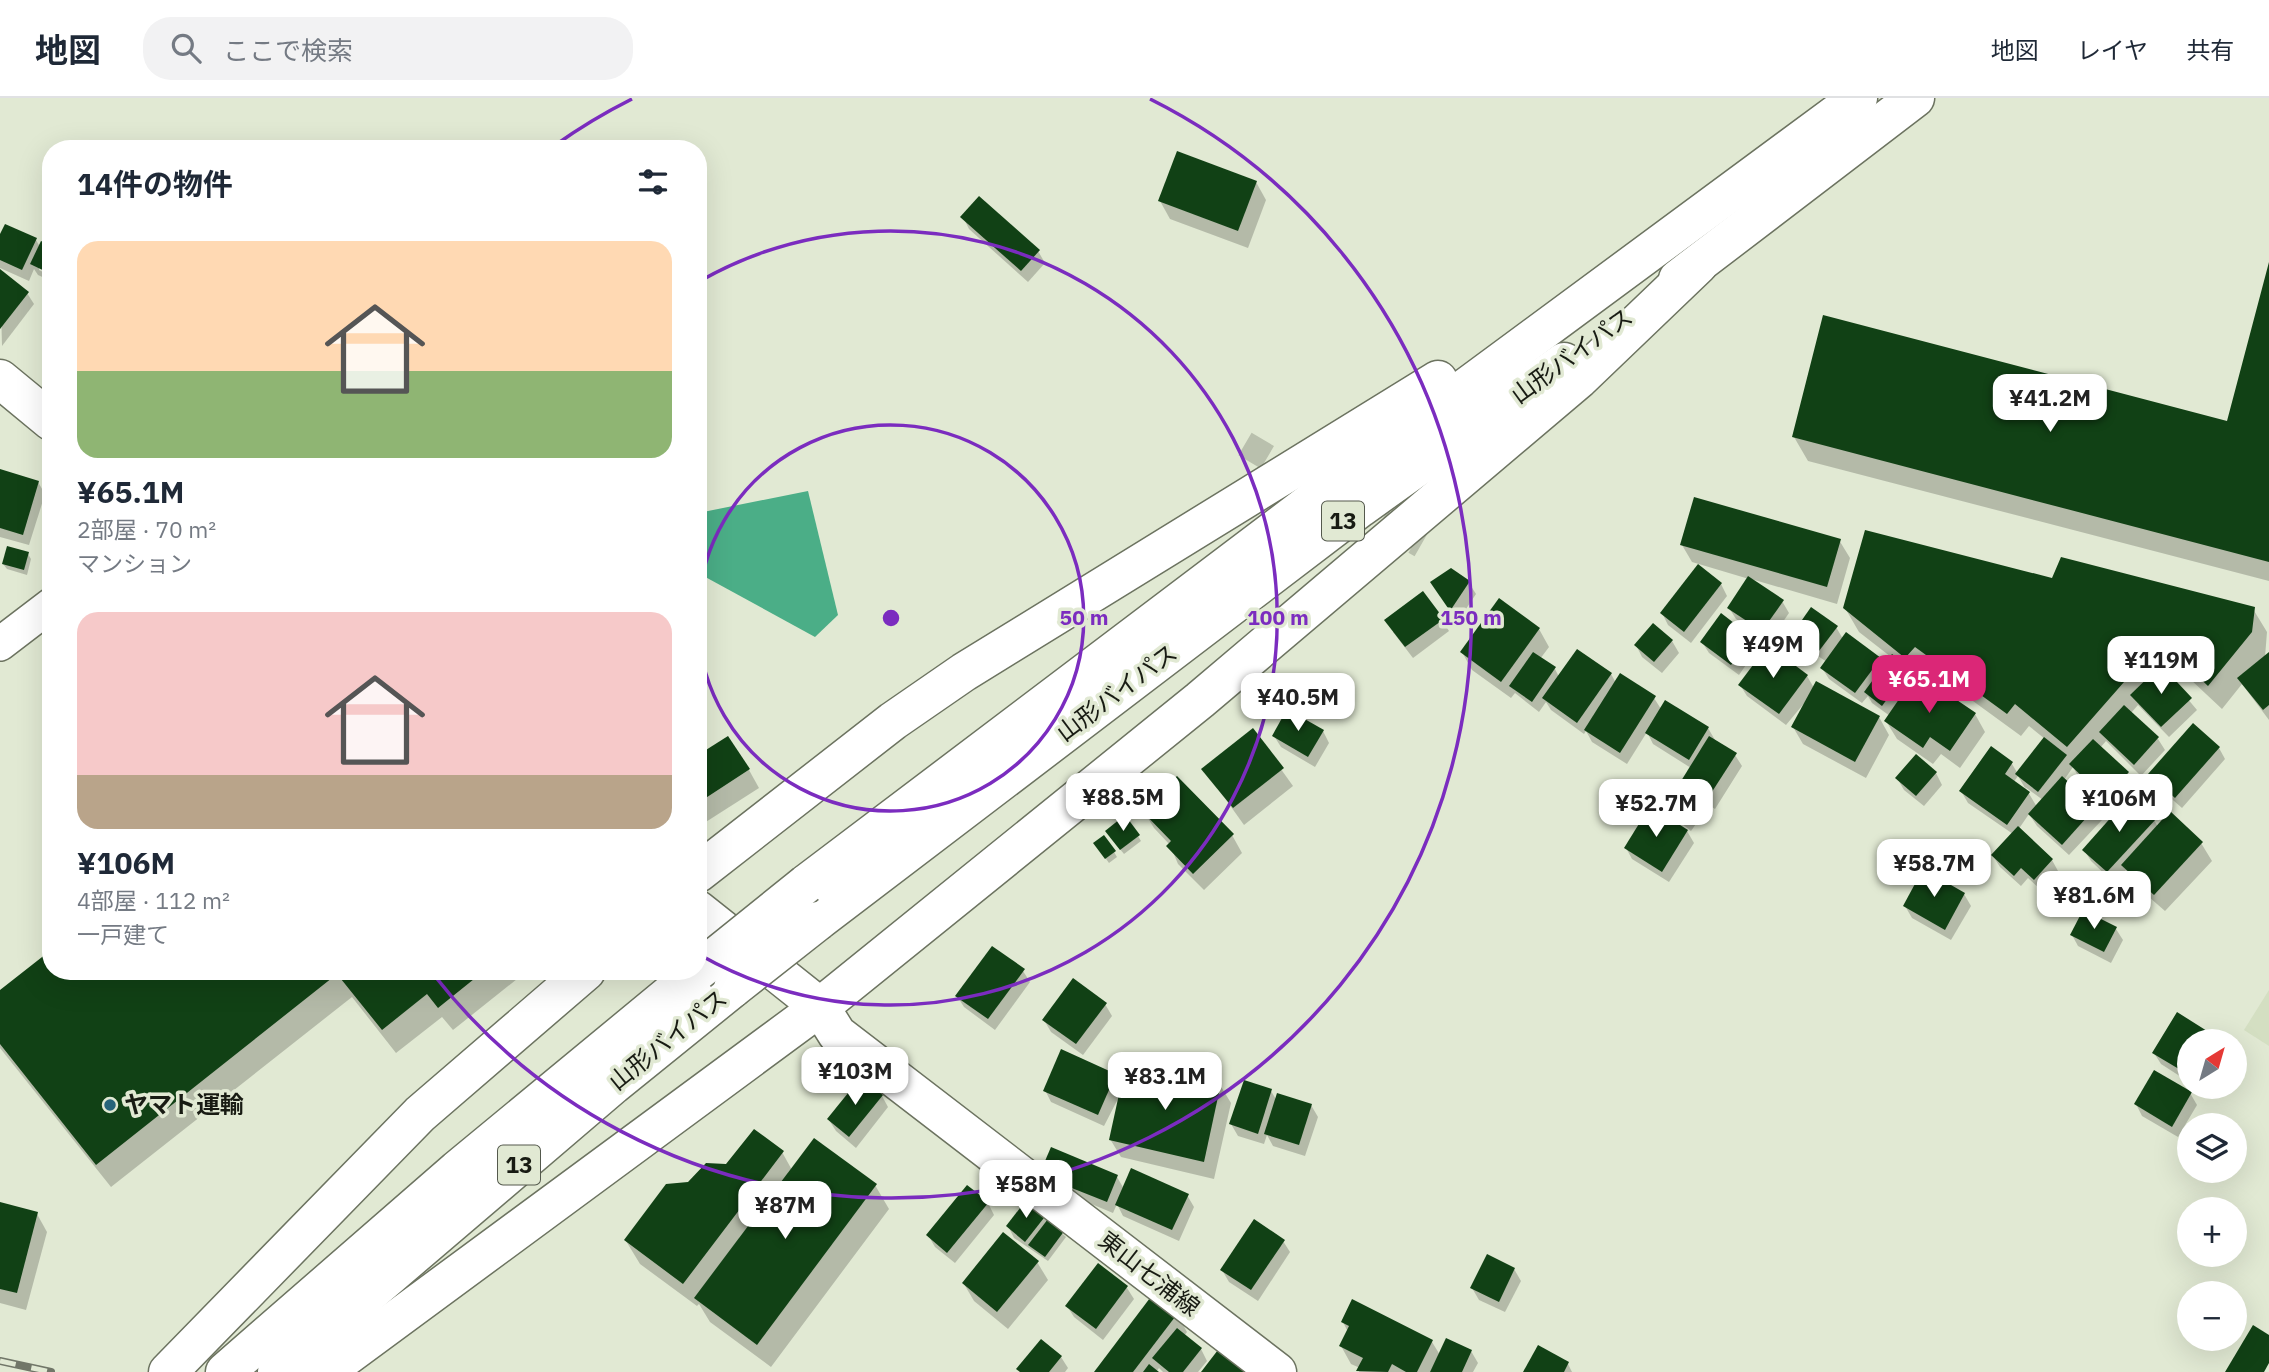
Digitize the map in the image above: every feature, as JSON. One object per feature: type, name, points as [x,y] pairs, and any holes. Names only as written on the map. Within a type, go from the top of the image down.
[{"type":"main road","name":"山形バイパス","points":[[707,964],[806,884],[1181,599],[1669,237],[1867,114],[1915,98]]},
{"type":"main road","name":"山形バイパス","points":[[277,1372],[321,1361],[613,1085],[733,988],[1360,508],[1698,265],[1867,114]]},
{"type":"main road","points":[[707,866],[893,721],[964,672],[1669,237]]},
{"type":"main road","points":[[321,1361],[820,1007],[1200,700],[1579,379],[1698,265]]},
{"type":"main road","points":[[0,379],[42,414]]},
{"type":"main road","name":"東山七浦線","points":[[707,918],[820,1007],[837,1034],[1277,1372]]},
{"type":"main road","points":[[168,1372],[420,1114],[576,980]]},
{"type":"main road","name":"山形バイパス","points":[[225,1372],[457,1170],[687,980]]},
{"type":"street","points":[[0,644],[42,613]]},
{"type":"shaded area","points":[[808,491],[838,615],[815,637],[707,578],[707,511]]},
{"type":"shaded area","points":[[2269,990],[2269,1046],[2245,1029]]},
{"type":"building","points":[[1177,151],[1257,181],[1238,231],[1158,201]]},
{"type":"building","points":[[979,196],[1040,250],[1021,271],[960,217]]},
{"type":"building","points":[[5,224],[37,238],[22,270],[0,260],[0,234]]},
{"type":"building","points":[[41,241],[42,242],[42,270],[30,264]]},
{"type":"building","points":[[2269,262],[2269,562],[1792,437],[1823,315],[2227,421]]},
{"type":"building","points":[[0,269],[29,292],[0,329]]},
{"type":"building","points":[[0,469],[39,481],[23,535],[0,528]]},
{"type":"building","points":[[1694,497],[1841,539],[1827,587],[1680,545]]},
{"type":"building","points":[[1865,530],[2052,578],[2061,557],[2255,607],[2252,632],[2208,686],[2160,641],[2067,747],[2015,704],[2007,714],[1915,647],[1905,658],[1843,608]]},
{"type":"building","points":[[7,546],[29,552],[24,570],[2,564]]},
{"type":"building","points":[[1698,564],[1722,583],[1684,632],[1660,613]]},
{"type":"building","points":[[1451,568],[1470,581],[1450,611],[1430,582]]},
{"type":"building","points":[[1748,576],[1784,600],[1762,631],[1727,608]]},
{"type":"building","points":[[1423,591],[1444,619],[1405,647],[1384,620]]},
{"type":"building","points":[[1499,598],[1540,628],[1501,682],[1460,652]]},
{"type":"building","points":[[1811,607],[1838,626],[1819,651],[1793,633]]},
{"type":"building","points":[[1721,613],[1752,637],[1731,665],[1700,642]]},
{"type":"building","points":[[1653,623],[1673,640],[1654,662],[1634,645]]},
{"type":"building","points":[[1846,632],[1881,658],[1855,693],[1820,668]]},
{"type":"building","points":[[1768,645],[1808,675],[1779,714],[1738,685]]},
{"type":"building","points":[[1577,649],[1612,673],[1577,723],[1542,698]]},
{"type":"building","points":[[1533,652],[1556,667],[1532,702],[1509,686]]},
{"type":"building","points":[[2269,652],[2269,705],[2263,710],[2237,678]]},
{"type":"building","points":[[1892,654],[1910,668],[1882,706],[1864,692]]},
{"type":"building","points":[[2161,665],[2192,698],[2161,727],[2130,695]]},
{"type":"building","points":[[1620,673],[1656,696],[1620,753],[1584,730]]},
{"type":"building","points":[[1917,673],[1976,713],[1950,751],[1930,737],[1923,748],[1884,721]]},
{"type":"building","points":[[1816,681],[1880,716],[1855,762],[1791,727]]},
{"type":"building","points":[[1665,700],[1709,727],[1689,760],[1645,733]]},
{"type":"building","points":[[2124,705],[2159,737],[2134,765],[2099,732]]},
{"type":"building","points":[[1287,709],[1324,730],[1308,757],[1272,736]]},
{"type":"building","points":[[2193,723],[2220,747],[2175,798],[2148,774]]},
{"type":"building","points":[[1253,728],[1284,768],[1233,808],[1201,769]]},
{"type":"building","points":[[728,736],[750,769],[707,797],[707,749]]},
{"type":"building","points":[[1709,736],[1737,753],[1708,798],[1681,781]]},
{"type":"building","points":[[2044,737],[2067,755],[2038,792],[2015,774]]},
{"type":"building","points":[[2093,739],[2129,772],[2105,798],[2069,764]]},
{"type":"building","points":[[1991,746],[2013,762],[2005,774],[2030,792],[2007,825],[1959,791]]},
{"type":"building","points":[[1916,754],[1937,772],[1916,796],[1895,778]]},
{"type":"building","points":[[1177,776],[1234,834],[1193,874],[1166,846],[1171,841],[1141,810]]},
{"type":"building","points":[[2062,776],[2096,807],[2062,845],[2028,814]]},
{"type":"building","points":[[1668,779],[1698,801],[1684,820],[1654,798]]},
{"type":"building","points":[[2130,796],[2156,819],[2107,872],[2082,850]]},
{"type":"building","points":[[1650,806],[1688,830],[1662,872],[1624,848]]},
{"type":"building","points":[[2170,811],[2203,842],[2154,895],[2121,865]]},
{"type":"building","points":[[1125,815],[1140,835],[1120,850],[1105,831]]},
{"type":"building","points":[[2018,826],[2053,859],[2034,880],[2021,868],[2014,876],[1991,855]]},
{"type":"building","points":[[1104,835],[1116,851],[1105,859],[1093,843]]},
{"type":"building","points":[[1923,869],[1965,893],[1945,930],[1903,906]]},
{"type":"building","points":[[2083,910],[2117,927],[2104,952],[2070,935]]},
{"type":"building","points":[[992,946],[1025,969],[988,1019],[955,996]]},
{"type":"building","name":"ヤマト運輸","points":[[42,957],[42,980],[329,980],[96,1165],[0,1044],[0,990]]},
{"type":"building","points":[[1073,978],[1107,1003],[1076,1044],[1042,1020]]},
{"type":"building","name":"ヤマト運輸","points":[[342,980],[473,980],[438,1008],[427,994],[382,1030]]},
{"type":"building","points":[[2177,1012],[2204,1029],[2177,1029],[2177,1068],[2152,1053]]},
{"type":"building","points":[[1061,1049],[1116,1074],[1098,1115],[1043,1091]]},
{"type":"building","points":[[1126,1062],[1221,1083],[1204,1162],[1109,1140]]},
{"type":"building","points":[[2154,1070],[2177,1083],[2177,1099],[2188,1099],[2180,1113],[2177,1113],[2172,1127],[2134,1104]]},
{"type":"building","points":[[861,1077],[883,1095],[849,1137],[827,1119]]},
{"type":"building","points":[[1244,1080],[1272,1089],[1258,1134],[1229,1124]]},
{"type":"building","points":[[1277,1093],[1312,1104],[1299,1145],[1264,1134]]},
{"type":"building","points":[[754,1129],[784,1151],[683,1284],[624,1240],[666,1184],[688,1182],[706,1163],[726,1164]]},
{"type":"building","points":[[814,1138],[877,1184],[757,1345],[694,1298]]},
{"type":"building","points":[[1051,1147],[1118,1175],[1107,1202],[1039,1175]]},
{"type":"building","points":[[1131,1168],[1189,1194],[1172,1230],[1115,1205]]},
{"type":"building","points":[[967,1185],[989,1202],[947,1253],[926,1235]]},
{"type":"building","points":[[1027,1199],[1047,1214],[1025,1242],[1006,1226]]},
{"type":"building","points":[[0,1202],[38,1212],[17,1293],[0,1289]]},
{"type":"building","points":[[1048,1219],[1065,1230],[1045,1257],[1028,1245]]},
{"type":"building","points":[[1254,1219],[1285,1240],[1251,1290],[1220,1270]]},
{"type":"building","points":[[1003,1232],[1039,1261],[997,1312],[962,1283]]},
{"type":"building","points":[[1487,1254],[1515,1268],[1499,1302],[1470,1288]]},
{"type":"building","points":[[1098,1263],[1128,1286],[1096,1329],[1065,1306]]},
{"type":"building","points":[[1153,1294],[1178,1313],[1133,1372],[1094,1372]]},
{"type":"building","points":[[1352,1299],[1433,1340],[1417,1372],[1406,1372],[1392,1364],[1388,1372],[1356,1371],[1363,1358],[1339,1346],[1349,1326],[1341,1322]]},
{"type":"building","points":[[2253,1325],[2269,1335],[2269,1363],[2264,1372],[2225,1372],[2238,1351],[2247,1351],[2247,1335]]},
{"type":"building","points":[[1177,1328],[1202,1348],[1183,1372],[1169,1372],[1152,1358]]},
{"type":"building","points":[[1446,1338],[1472,1350],[1462,1372],[1430,1372]]},
{"type":"building","points":[[1041,1339],[1062,1356],[1049,1372],[1020,1372],[1016,1369]]},
{"type":"building","points":[[1538,1345],[1569,1362],[1564,1372],[1523,1372]]},
{"type":"building","points":[[1221,1346],[1250,1372],[1201,1372]]},
{"type":"building","points":[[1149,1364],[1159,1372],[1143,1372]]},
{"type":"tunnel","points":[[1245,444],[1301,477]]},
{"type":"tunnel","points":[[1347,503],[1421,545]]},
{"type":"railway","points":[[0,1361],[51,1372]]},
{"type":"place","name":"ヤマト運輸","points":[[110,1105]]}]
